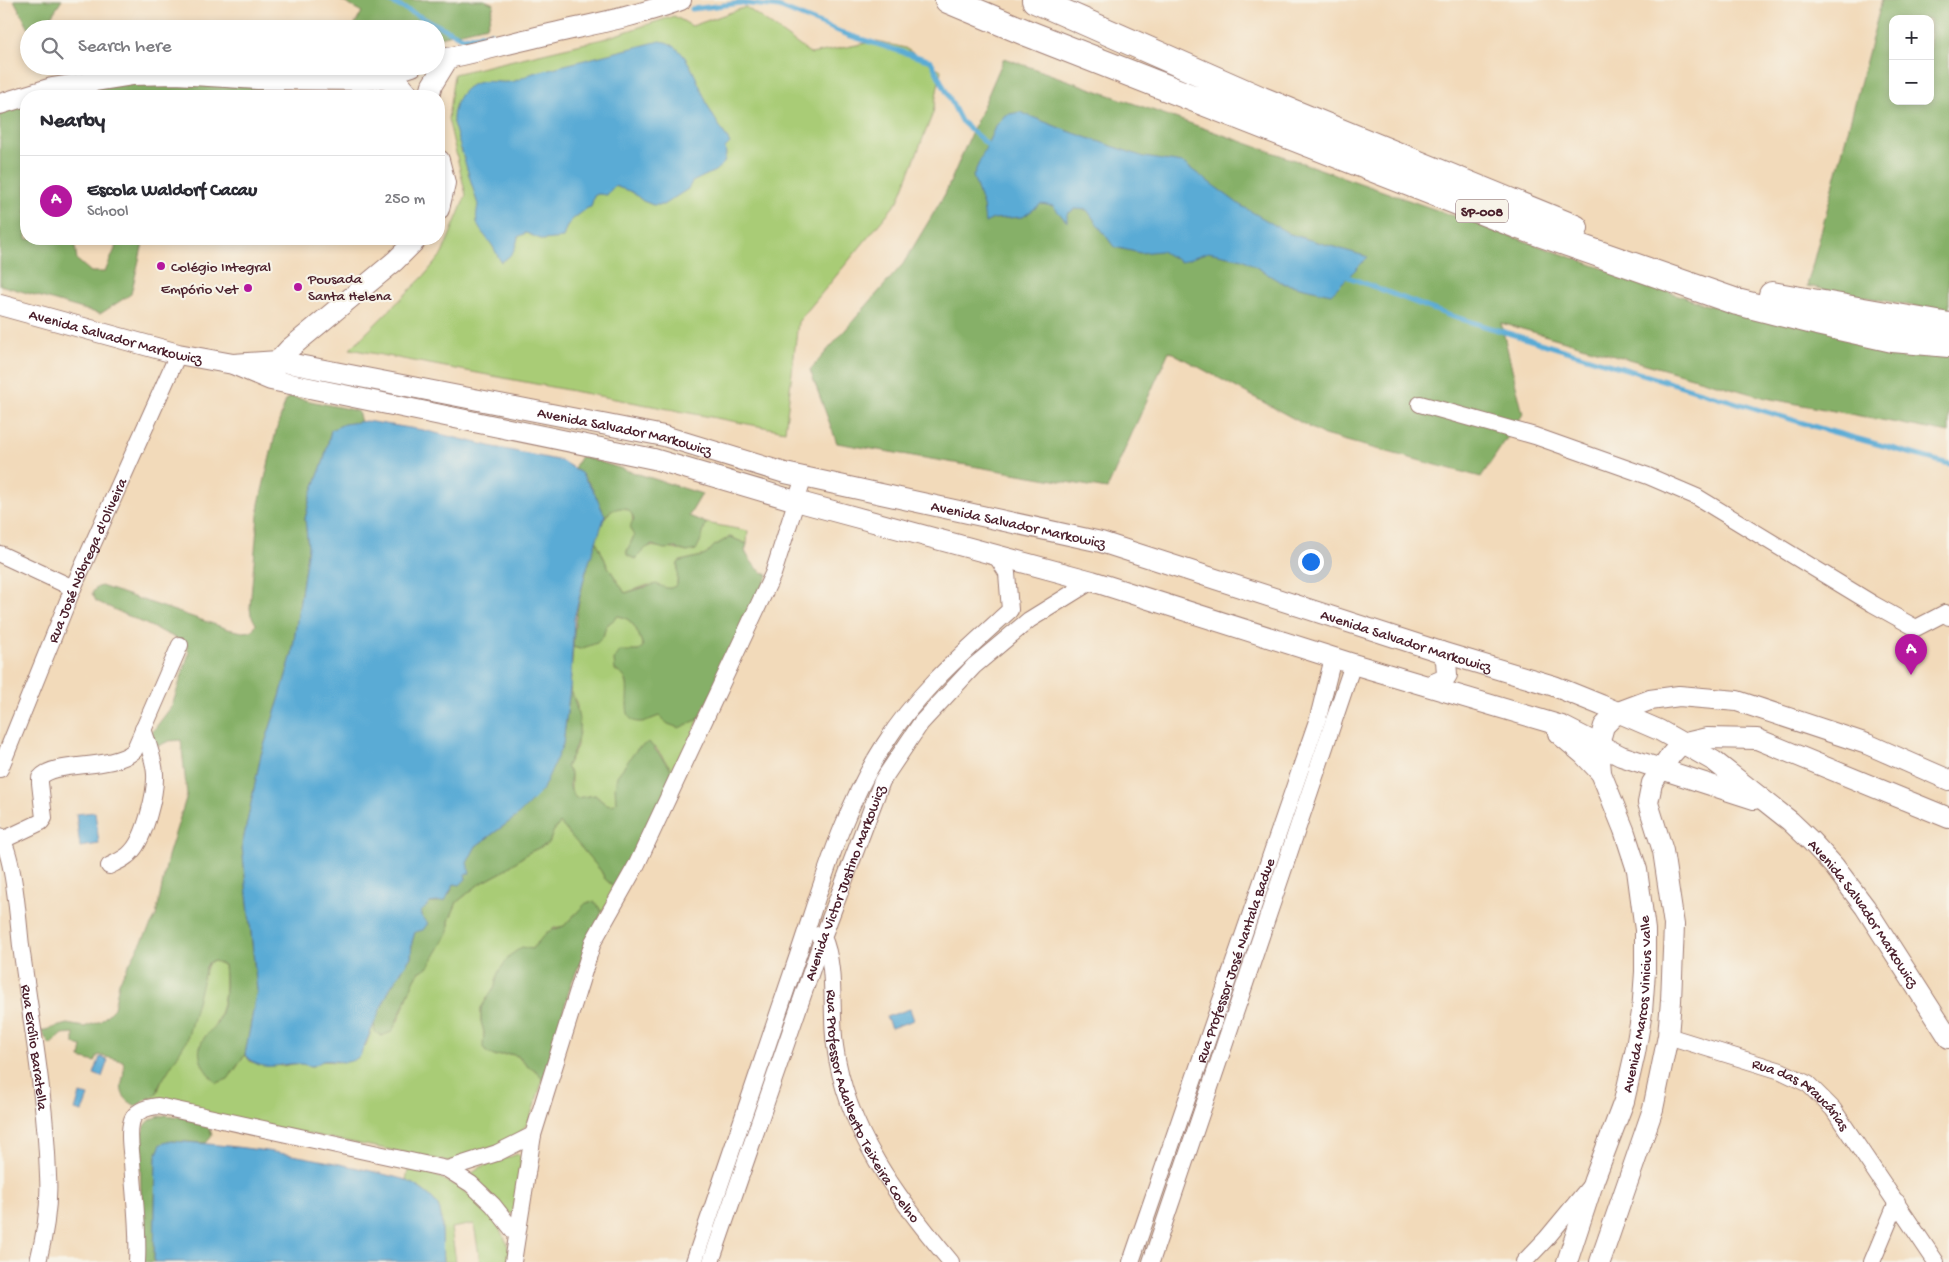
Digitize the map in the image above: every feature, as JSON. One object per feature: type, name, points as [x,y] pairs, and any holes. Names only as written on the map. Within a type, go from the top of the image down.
[{"type":"main road","name":"SP-008","points":[[948,0],[1027,33],[1519,226],[1737,302],[1893,339],[1949,344]]},
{"type":"main road","name":"SP-008","points":[[1035,0],[1281,108],[1602,238],[1745,290],[1949,326]]},
{"type":"street","points":[[445,58],[651,11],[681,0]]},
{"type":"street","points":[[46,90],[133,75]]},
{"type":"street","points":[[192,75],[258,79],[383,79],[398,83],[404,90]]},
{"type":"street","points":[[383,79],[389,75]]},
{"type":"street","points":[[430,90],[436,75]]},
{"type":"street","points":[[0,104],[20,98]]},
{"type":"street","points":[[275,371],[290,349],[396,261],[411,245]]},
{"type":"street","name":"Avenida Salvador Markowicz","points":[[0,305],[178,354],[664,436],[804,477],[1101,542],[1441,652],[1554,686],[1659,730],[1714,762],[1790,821],[1834,866],[1866,907],[1949,1038]]},
{"type":"street","name":"Rua José Nóbrega d'Oliveira","points":[[0,769],[73,588],[178,354]]},
{"type":"street","name":"Avenida Salvador Markowicz","points":[[275,371],[654,458],[796,501],[1092,581],[1333,658],[1562,726],[1621,756],[1766,802]]},
{"type":"street","points":[[1420,404],[1535,436],[1648,476],[1697,497],[1916,628],[1945,612],[1949,617]]},
{"type":"street","points":[[513,1262],[533,1135],[593,942],[638,864],[773,574],[804,477]]},
{"type":"street","points":[[0,554],[73,588]]},
{"type":"street","points":[[995,554],[1007,573],[1010,590],[1010,610],[1029,620]]},
{"type":"street","name":"Avenida Victor Justino Markowicz","points":[[711,1262],[822,937],[882,781],[921,722],[974,666],[1029,620],[1092,581]]},
{"type":"street","name":"Avenida Victor Justino Markowicz","points":[[694,1262],[806,930],[846,818],[865,775],[906,712],[949,666],[1010,610]]},
{"type":"street","points":[[2,838],[41,822],[44,818],[40,778],[46,772],[55,768],[80,767],[108,762],[128,756],[134,750],[180,645]]},
{"type":"street","points":[[1429,686],[1443,680],[1447,675],[1446,660],[1441,652]]},
{"type":"street","name":"Rua Professor José Nantala Badue","points":[[1132,1262],[1318,718],[1333,658]]},
{"type":"street","name":"Rua Professor José Nantala Badue","points":[[1152,1262],[1353,664]]},
{"type":"street","points":[[1599,744],[1604,726],[1618,712],[1650,700],[1679,696],[1737,701],[1867,744],[1949,780]]},
{"type":"street","points":[[1536,718],[1565,738],[1601,773]]},
{"type":"street","points":[[110,866],[131,853],[144,832],[150,809],[155,775],[151,753],[143,729]]},
{"type":"street","points":[[1681,744],[1712,737],[1758,739],[1949,818]]},
{"type":"street","name":"Avenida Marcos Vinicius Valle","points":[[1567,1262],[1594,1180],[1624,1101],[1642,1012],[1645,972],[1645,930],[1637,870],[1624,830],[1601,773],[1599,744]]},
{"type":"street","name":"Avenida Marcos Vinicius Valle","points":[[1600,1262],[1653,1109],[1668,1036],[1674,925],[1663,851],[1648,803],[1652,782],[1681,744]]},
{"type":"street","name":"Rua Ercílio Baratella","points":[[2,838],[7,850],[14,890],[43,1113],[48,1175],[47,1215],[38,1262]]},
{"type":"street","points":[[806,930],[822,937]]},
{"type":"street","name":"Rua Professor Adalberto Teixeira Coelho","points":[[822,937],[831,960],[835,1047],[852,1112],[874,1158],[916,1220],[951,1262]]},
{"type":"street","name":"Rua das Araucárias","points":[[1668,1036],[1781,1071],[1808,1084],[1833,1110],[1936,1262]]},
{"type":"street","points":[[1624,1101],[1653,1109]]},
{"type":"street","points":[[137,1262],[130,1135],[132,1120],[143,1109],[152,1106],[167,1107],[447,1168],[471,1184],[492,1205],[516,1234]]},
{"type":"street","points":[[447,1168],[497,1153],[533,1135]]},
{"type":"street","points":[[1524,1262],[1546,1239],[1594,1180]]},
{"type":"street","points":[[1872,1262],[1897,1202]]},
{"type":"green space","points":[[14,0],[62,0],[49,20],[24,20]]},
{"type":"green space","points":[[340,0],[484,0],[494,4],[487,26],[445,36],[445,20],[357,20],[362,12]]},
{"type":"green space","points":[[1882,0],[1949,0],[1949,313],[1807,286]]},
{"type":"green space","points":[[746,7],[811,54],[877,41],[905,48],[941,70],[933,113],[898,201],[798,322],[785,431],[350,349],[424,276],[442,254],[466,195],[448,119],[454,74],[603,39],[674,16],[692,26]]},
{"type":"green space","points":[[1004,58],[1707,305],[1949,352],[1949,433],[1766,398],[1501,323],[1523,414],[1481,477],[1324,435],[1169,351],[1107,489],[837,443],[810,370],[903,264],[945,194]]},
{"type":"green space","points":[[160,82],[281,87],[284,90],[67,90],[77,87]]},
{"type":"green space","points":[[20,105],[20,245],[75,245],[77,260],[91,272],[105,272],[115,245],[143,245],[131,294],[100,314],[0,285],[0,111]]},
{"type":"green space","points":[[291,397],[353,410],[358,412],[361,422],[345,424],[331,430],[324,460],[311,494],[305,519],[308,547],[292,654],[261,755],[242,846],[257,990],[245,1055],[228,1079],[217,1083],[202,1064],[199,1052],[200,1046],[218,1021],[225,992],[224,965],[215,961],[209,962],[206,967],[187,1040],[160,1084],[157,1093],[136,1106],[128,1101],[122,1091],[123,1061],[98,1055],[95,1062],[80,1058],[82,1046],[74,1044],[74,1033],[63,1034],[50,1045],[41,1031],[67,1024],[84,1027],[101,1021],[114,1008],[119,982],[156,916],[168,856],[187,795],[181,740],[169,741],[158,746],[150,735],[172,706],[189,653],[186,645],[178,639],[96,601],[92,593],[101,586],[228,629],[243,632],[252,631],[256,624],[251,615],[250,608],[259,504],[276,431],[286,400]]},
{"type":"green space","points":[[581,456],[702,494],[689,516],[706,523],[696,550],[687,552],[676,548],[664,549],[652,545],[635,559],[627,555],[634,536],[631,528],[634,519],[632,514],[621,508],[613,510],[605,516],[589,484],[574,468]]},
{"type":"green space","points":[[618,507],[625,508],[632,513],[634,536],[627,555],[635,559],[647,547],[687,552],[701,540],[706,523],[748,531],[747,544],[730,537],[714,546],[706,555],[681,561],[678,563],[677,585],[671,589],[648,585],[625,593],[607,565],[596,540],[606,517]]},
{"type":"green space","points":[[730,537],[747,544],[745,551],[749,558],[757,568],[768,575],[699,719],[679,728],[668,724],[659,716],[643,722],[634,721],[628,713],[626,680],[623,675],[615,670],[614,659],[620,651],[639,651],[643,646],[632,623],[618,616],[606,626],[603,637],[597,643],[580,649],[573,647],[581,593],[596,540],[607,565],[625,593],[656,584],[668,588],[674,587],[677,585],[678,563],[706,555],[714,546]]},
{"type":"green space","points":[[618,616],[632,623],[643,646],[639,651],[631,652],[625,678],[628,687],[628,697],[651,719],[659,716],[663,720],[699,719],[676,775],[655,747],[624,768],[617,781],[616,803],[610,805],[595,795],[576,799],[571,793],[571,774],[566,767],[577,746],[577,705],[570,688],[573,647],[580,649],[603,637],[606,626]]},
{"type":"green space","points":[[570,688],[577,710],[579,728],[576,746],[566,767],[571,774],[570,787],[576,798],[595,795],[607,804],[616,803],[615,787],[617,776],[637,749],[649,742],[676,775],[617,889],[605,879],[601,871],[560,823],[553,832],[549,843],[528,853],[502,872],[478,885],[457,902],[449,921],[449,931],[428,967],[419,972],[415,979],[392,1032],[381,1036],[375,1032],[374,1024],[390,988],[411,957],[415,932],[428,924],[423,919],[421,912],[430,903],[436,903],[450,893],[454,883],[464,874],[466,863],[476,846],[516,817],[563,744]]},
{"type":"green space","points":[[561,822],[601,871],[605,879],[617,889],[602,912],[595,902],[574,915],[564,926],[554,928],[532,949],[498,973],[495,986],[481,1008],[483,1037],[504,1055],[518,1056],[543,1080],[529,1121],[516,1138],[457,1163],[192,1111],[161,1098],[149,1099],[157,1093],[209,962],[215,961],[224,965],[225,986],[220,1015],[203,1040],[232,1074],[245,1055],[251,1062],[282,1066],[299,1063],[311,1066],[321,1061],[338,1062],[365,1047],[374,1024],[375,1032],[398,1021],[414,980],[449,932],[449,921],[457,902],[478,885],[502,872],[528,853],[549,843],[553,832]]},
{"type":"green space","points":[[595,902],[602,912],[571,984],[543,1080],[534,1069],[528,1067],[518,1056],[510,1054],[494,1056],[487,1053],[483,1047],[484,1032],[481,1021],[481,1008],[495,986],[498,973],[509,956],[522,947],[532,949],[547,932],[564,926],[586,903]]},
{"type":"green space","points":[[166,1115],[200,1121],[210,1129],[212,1136],[206,1143],[170,1141],[161,1145],[156,1156],[154,1262],[142,1262],[140,1137],[149,1121]]},
{"type":"green space","points":[[518,1154],[522,1158],[514,1213],[511,1214],[471,1174],[481,1167]]},
{"type":"green space","points":[[408,1170],[432,1174],[457,1186],[478,1201],[492,1215],[507,1243],[510,1256],[509,1262],[480,1262],[474,1224],[451,1228],[456,1262],[443,1262],[440,1211],[431,1197],[406,1180]]},
{"type":"water","points":[[660,41],[670,44],[678,50],[697,79],[710,110],[730,143],[725,148],[724,163],[715,171],[692,182],[688,189],[663,205],[653,205],[643,201],[632,192],[614,186],[607,195],[598,194],[594,196],[591,207],[571,221],[563,238],[543,240],[526,233],[518,237],[513,252],[501,262],[478,225],[476,217],[478,205],[453,123],[454,110],[459,97],[468,87],[481,82],[515,81],[533,73]]},
{"type":"water","points":[[1020,112],[1065,130],[1144,157],[1183,163],[1240,205],[1290,234],[1368,257],[1331,294],[1282,283],[1243,259],[1208,252],[1181,262],[1161,251],[1140,253],[1114,247],[1087,210],[1075,209],[1067,214],[1067,222],[1053,206],[1041,204],[1023,217],[993,219],[985,223],[983,206],[973,176],[995,127],[1005,115]]},
{"type":"water","points":[[366,421],[423,430],[562,461],[581,473],[594,492],[605,516],[586,571],[574,619],[570,688],[563,744],[542,791],[516,817],[476,846],[467,863],[470,873],[465,874],[466,879],[460,885],[454,884],[445,901],[430,903],[421,912],[423,919],[428,923],[423,930],[415,932],[411,957],[390,988],[360,1056],[350,1061],[323,1061],[312,1066],[302,1064],[258,1065],[245,1055],[257,990],[242,846],[261,755],[292,654],[308,547],[305,519],[311,494],[324,460],[331,430],[344,424]]},
{"type":"water","points":[[95,812],[99,844],[80,847],[76,814]]},
{"type":"water","points":[[910,1009],[914,1020],[891,1028],[886,1017]]},
{"type":"water","points":[[100,1057],[108,1060],[102,1077],[94,1074]]},
{"type":"water","points":[[80,1094],[88,1096],[82,1112],[75,1110]]},
{"type":"water","points":[[170,1141],[230,1146],[289,1154],[377,1172],[406,1180],[426,1193],[438,1206],[442,1222],[443,1262],[154,1262],[156,1156],[161,1144]]},
{"type":"waterway","points":[[387,0],[427,20]]},
{"type":"waterway","points":[[692,9],[741,3],[779,7],[848,35],[931,61],[961,121],[991,148]]},
{"type":"waterway","points":[[445,29],[463,38],[491,33]]},
{"type":"waterway","points":[[1343,275],[1445,314],[1826,430],[1949,464]]},
{"type":"place","name":"Colégio Integral","points":[[161,266]]},
{"type":"place","name":"Pousada Santa Helena","points":[[298,287]]},
{"type":"place","name":"Empório Vet","points":[[248,288]]},
{"type":"place","name":"Escola Waldorf Cacau","points":[[1911,675]]}]
